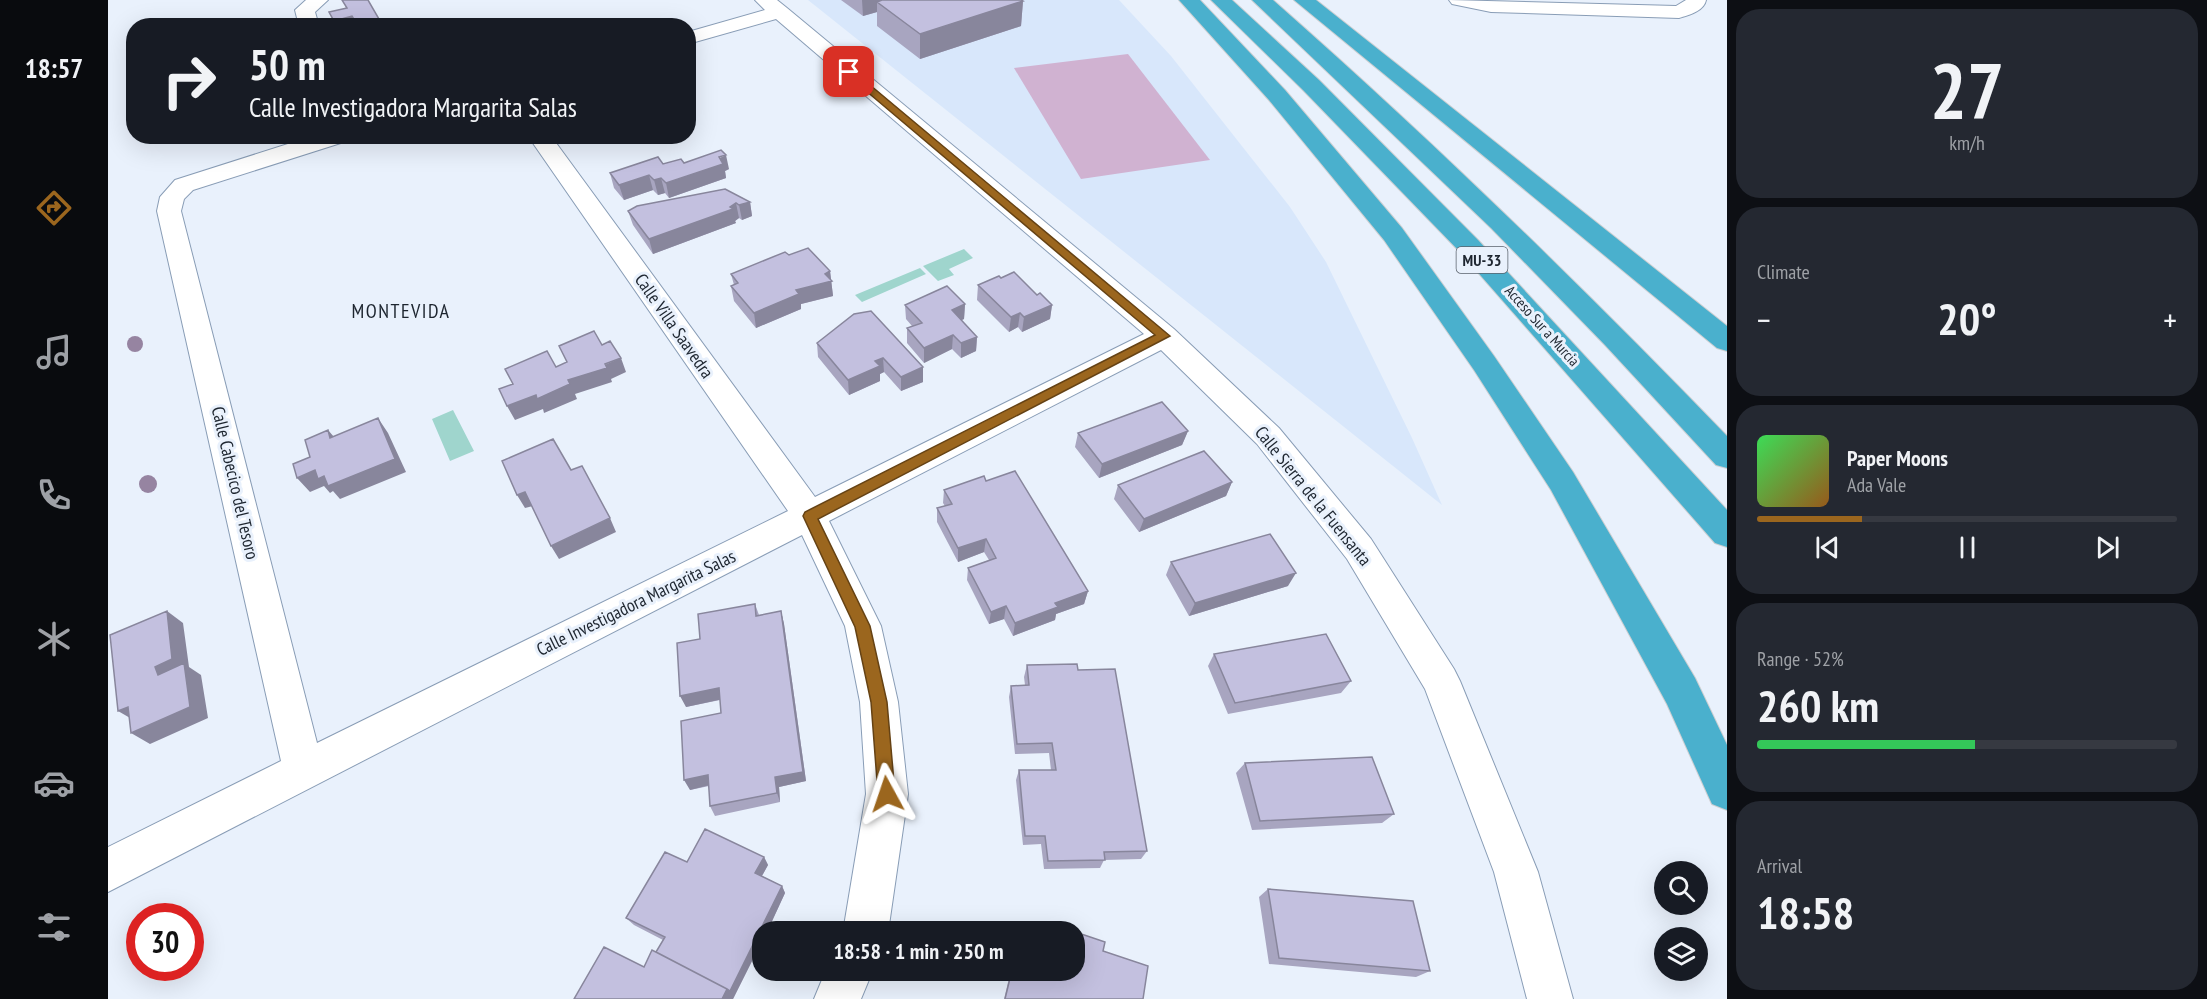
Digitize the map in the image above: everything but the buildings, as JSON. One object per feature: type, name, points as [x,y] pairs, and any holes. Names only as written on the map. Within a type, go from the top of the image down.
[{"type":"highway","points":[[1189,0],[1277,95],[1393,234],[1484,363],[1562,481],[1681,691],[1727,790]]},
{"type":"highway","name":"Acceso Sur a Murcia","points":[[1221,0],[1319,93],[1469,246],[1727,533]]},
{"type":"highway","name":"MU-33","points":[[1262,0],[1448,169],[1610,332],[1727,456]]},
{"type":"highway","points":[[1304,0],[1727,341]]},
{"type":"street","points":[[1459,0],[1491,6],[1679,12],[1696,2]]},
{"type":"street","points":[[306,18],[304,10],[315,1]]},
{"type":"street","points":[[696,35],[772,6]]},
{"type":"street","name":"Calle Sierra de la Fuensanta","points":[[772,6],[1164,336],[1268,436],[1359,549],[1442,681],[1516,872],[1550,999]]},
{"type":"street","name":"Calle Cabecico del Tesoro","points":[[303,769],[169,211],[172,197],[184,185],[313,144]]},
{"type":"street","name":"Calle Villa Saavedra","points":[[545,144],[810,516],[863,626],[879,702],[887,794],[867,921]]},
{"type":"street","name":"Calle Investigadora Margarita Salas","points":[[108,870],[303,769],[1164,336]]},
{"type":"street","points":[[837,999],[845,981]]},
{"type":"shaded area","points":[[808,0],[1119,0],[1171,56],[1290,207],[1326,262],[1442,505]]},
{"type":"shaded area","points":[[1128,54],[1210,160],[1081,179],[1014,68]]},
{"type":"shaded area","points":[[964,249],[973,258],[949,269],[954,275],[938,281],[923,266]]},
{"type":"shaded area","points":[[920,268],[926,274],[862,302],[855,295]]},
{"type":"shaded area","points":[[453,410],[474,451],[450,461],[432,419]]},
{"type":"district","name":"MONTEVIDA","points":[[401,311]]},
{"type":"route","points":[[849,72],[1164,336],[810,516],[863,626],[879,702],[887,794]]}]
